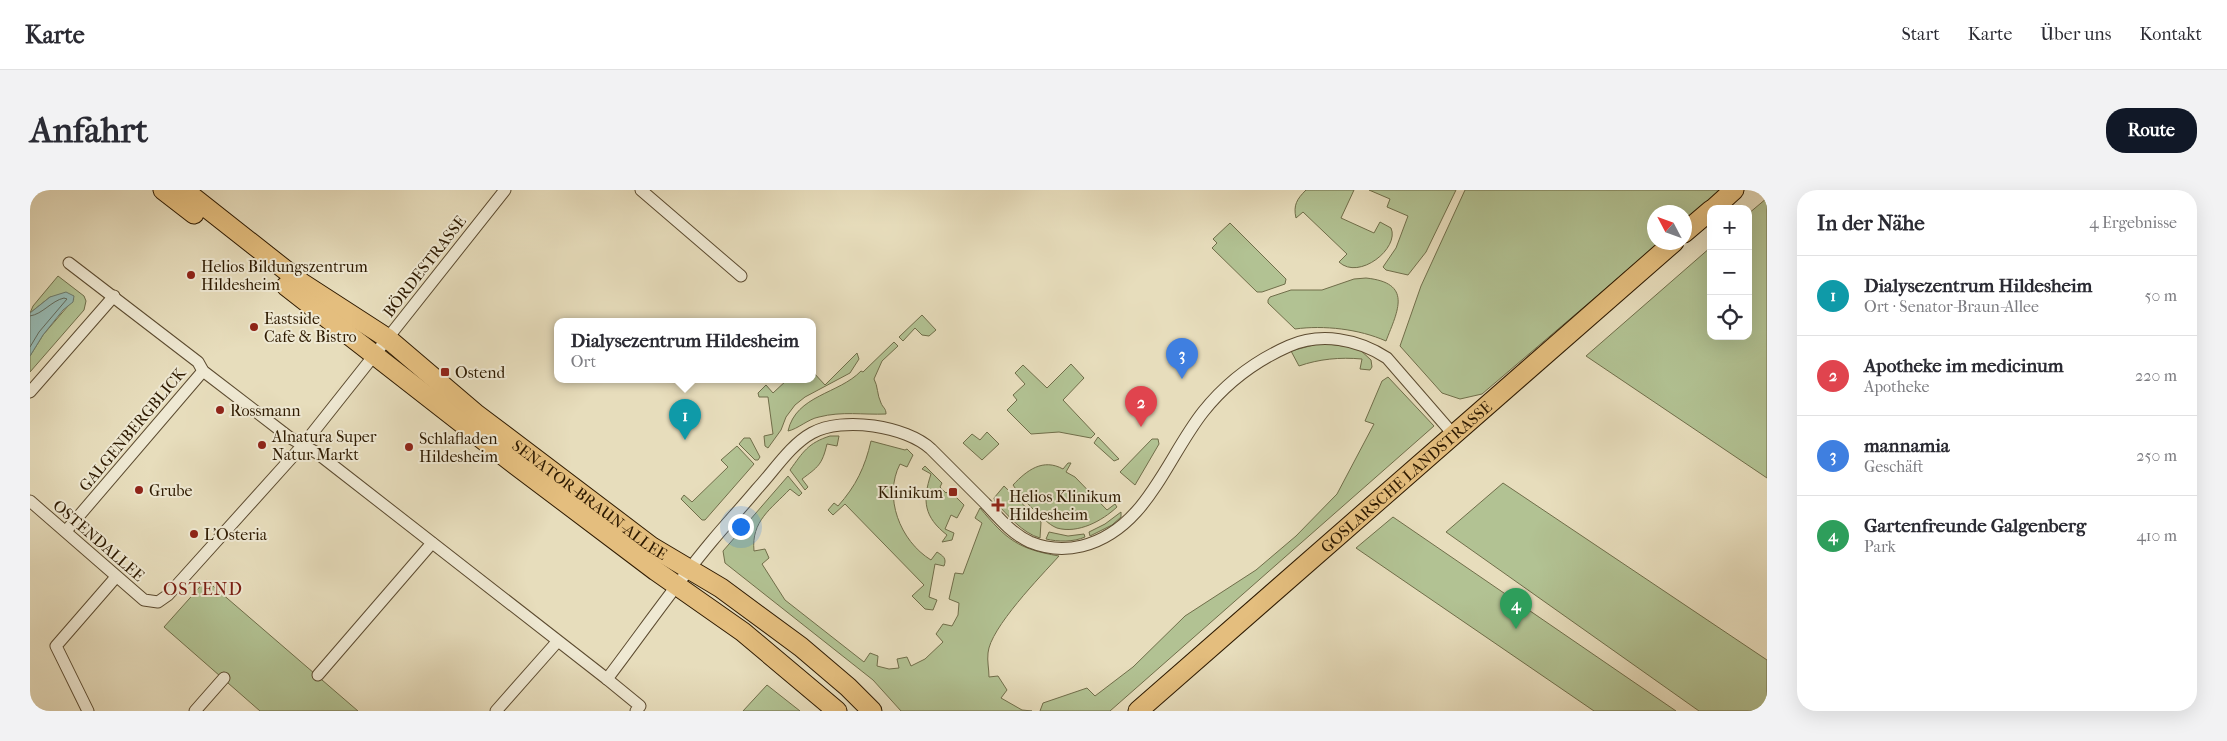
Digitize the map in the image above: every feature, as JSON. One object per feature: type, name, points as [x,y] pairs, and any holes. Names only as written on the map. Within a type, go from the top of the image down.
[{"type":"main road","name":"SENATOR-BRAUN-ALLEE","points":[[163,190],[374,355],[677,587],[743,632],[837,711]]},
{"type":"main road","name":"SENATOR-BRAUN-ALLEE","points":[[184,190],[302,283],[387,338],[498,432],[652,547],[721,588],[801,647],[848,687],[872,711]]},
{"type":"main road","points":[[1718,205],[1734,190]]},
{"type":"main road","points":[[1692,226],[1707,214]]},
{"type":"main road","name":"GOSLARSCHE LANDSTRASSE","points":[[1138,711],[1181,676],[1452,434],[1665,250]]},
{"type":"street","name":"BÖRDESTRASSE","points":[[387,338],[505,190]]},
{"type":"street","points":[[641,190],[741,276]]},
{"type":"street","name":"GALGENBERGBLICK","points":[[69,263],[198,362],[203,371],[318,454],[557,642],[607,679],[640,706],[636,711]]},
{"type":"street","points":[[30,392],[114,296]]},
{"type":"street","name":"OSTENDALLEE","points":[[30,500],[144,600],[158,602],[168,596],[303,445],[387,338]]},
{"type":"street","points":[[607,679],[712,541],[794,447],[815,431],[832,427],[875,426],[901,432],[926,444],[1018,536],[1046,547],[1065,548],[1075,548],[1101,540],[1126,523],[1145,502],[1184,439],[1214,399],[1253,365],[1295,344],[1313,339],[1329,338],[1356,343],[1379,352],[1387,358],[1452,434]]},
{"type":"street","name":"GALGENBERGBLICK","points":[[66,531],[203,371]]},
{"type":"street","points":[[318,675],[432,543]]},
{"type":"street","points":[[88,711],[56,646],[116,577]]},
{"type":"street","points":[[496,711],[557,642]]},
{"type":"street","points":[[195,711],[224,678]]},
{"type":"green space","points":[[1306,190],[1354,190],[1341,218],[1374,233],[1380,222],[1391,228],[1392,236],[1384,253],[1367,265],[1357,268],[1347,267],[1339,262],[1347,254],[1303,212],[1296,218],[1296,202]]},
{"type":"green space","points":[[1369,190],[1456,190],[1426,252],[1408,275],[1386,270],[1383,267],[1396,248],[1408,216],[1387,207],[1390,199]]},
{"type":"green space","points":[[1465,190],[1721,190],[1692,215],[1692,205],[1647,205],[1647,250],[1651,250],[1482,394],[1460,399],[1442,393],[1400,346],[1421,286]]},
{"type":"green space","points":[[1767,198],[1767,478],[1586,356],[1707,250],[1707,340],[1752,340],[1752,211]]},
{"type":"green space","points":[[1230,223],[1286,279],[1285,284],[1257,292],[1212,248],[1217,243],[1213,239]]},
{"type":"green space","points":[[58,276],[84,296],[86,301],[84,310],[30,372],[30,356],[43,335],[74,299],[50,297],[30,313],[33,306]]},
{"type":"green space","points":[[1366,278],[1381,281],[1391,286],[1396,292],[1398,300],[1395,319],[1386,341],[1341,329],[1295,329],[1268,303],[1270,297],[1291,290],[1322,290],[1354,279]]},
{"type":"green space","points":[[922,315],[936,330],[929,336],[922,335],[915,328],[903,341],[899,337]]},
{"type":"green space","points":[[894,342],[898,346],[882,361],[874,379],[886,414],[828,415],[815,418],[788,431],[793,419],[809,402],[852,379],[861,371],[863,372]]},
{"type":"green space","points":[[1321,343],[1358,348],[1371,360],[1372,367],[1370,370],[1360,369],[1362,359],[1346,358],[1322,360],[1299,366],[1291,351]]},
{"type":"green space","points":[[857,353],[859,359],[850,373],[805,397],[795,405],[768,448],[765,446],[764,436],[773,434],[768,397],[759,397],[758,393],[766,385],[773,393],[784,383],[816,383],[816,375],[825,385]]},
{"type":"green space","points":[[1071,364],[1084,378],[1063,400],[1095,434],[1091,438],[1059,432],[1031,434],[1007,410],[1017,400],[1013,395],[1025,384],[1015,373],[1023,365],[1047,388]]},
{"type":"green space","points":[[1388,377],[1434,426],[1110,711],[1040,711],[1043,703],[1087,688],[1095,696],[1133,667],[1185,616],[1256,570],[1296,536],[1337,494],[1374,424],[1365,421],[1382,381]]},
{"type":"green space","points":[[987,432],[999,444],[982,460],[963,443],[972,434],[980,440]]},
{"type":"green space","points":[[830,436],[839,436],[837,446],[827,444],[819,465],[802,479],[808,487],[805,490],[790,470],[811,445]]},
{"type":"green space","points":[[1098,437],[1119,459],[1114,461],[1094,443]]},
{"type":"green space","points":[[744,438],[750,438],[760,457],[758,460],[755,460],[739,444]]},
{"type":"green space","points":[[1152,439],[1158,439],[1159,444],[1135,485],[1120,472]]},
{"type":"green space","points":[[871,441],[907,449],[913,455],[907,467],[900,464],[893,490],[894,504],[903,530],[920,552],[931,560],[937,552],[945,559],[944,566],[935,564],[929,597],[937,600],[933,610],[925,609],[912,596],[924,585],[845,504],[833,515],[828,510],[834,503],[838,506],[855,484],[863,468]]},
{"type":"green space","points":[[737,446],[754,464],[705,520],[702,520],[681,499],[684,495],[692,502],[728,467],[721,460]]},
{"type":"green space","points":[[1068,463],[1071,463],[1066,472],[1075,477],[1107,510],[1115,504],[1117,507],[1104,517],[1081,528],[1065,529],[1054,527],[1035,511],[1013,485],[1036,467],[1049,465],[1063,469]]},
{"type":"green space","points":[[925,466],[942,483],[940,487],[946,493],[949,490],[964,505],[957,518],[951,515],[945,529],[954,533],[952,540],[942,542],[947,535],[929,515],[926,492],[931,474],[922,469]]},
{"type":"green space","points":[[788,476],[802,493],[799,496],[790,489],[769,509],[756,531],[754,551],[765,549],[769,558],[762,564],[785,600],[864,662],[870,653],[878,656],[877,666],[889,669],[899,668],[897,659],[907,657],[911,666],[925,659],[943,642],[936,634],[943,624],[952,626],[958,615],[959,603],[949,599],[955,573],[963,574],[982,523],[975,518],[980,508],[998,528],[1014,541],[1033,550],[1059,556],[1029,589],[997,630],[988,653],[989,677],[998,676],[1007,690],[1001,698],[1022,710],[1032,711],[901,711],[873,680],[725,563],[723,551]]},
{"type":"green space","points":[[1503,483],[1767,660],[1767,711],[1699,711],[1446,532]]},
{"type":"green space","points":[[1004,486],[1041,522],[1040,538],[1021,528],[995,502],[994,498]]},
{"type":"green space","points":[[1121,512],[1121,517],[1112,525],[1090,536],[1089,532],[1105,524]]},
{"type":"green space","points":[[1393,517],[1676,711],[1594,711],[1356,548]]},
{"type":"green space","points":[[1049,532],[1068,536],[1084,534],[1085,537],[1071,541],[1051,540],[1046,539]]},
{"type":"green space","points":[[206,580],[358,711],[260,711],[164,627]]},
{"type":"green space","points":[[767,685],[800,711],[743,711]]},
{"type":"water","points":[[66,292],[74,296],[73,302],[63,310],[43,335],[30,356],[30,313],[50,297]]},
{"type":"place","name":"Helios Bildungszentrum Hildesheim","points":[[191,275]]},
{"type":"place","name":"Eastside Cafe & Bistro","points":[[254,327]]},
{"type":"place","name":"Ostend","points":[[445,372]]},
{"type":"place","name":"mannamia","points":[[1182,379]]},
{"type":"place","name":"Rossmann","points":[[220,410]]},
{"type":"place","name":"Apotheke im medicinum","points":[[1141,427]]},
{"type":"place","name":"Dialysezentrum Hildesheim","points":[[685,440]]},
{"type":"place","name":"Alnatura Super Natur Markt","points":[[262,445]]},
{"type":"place","name":"Schlafladen Hildesheim","points":[[409,447]]},
{"type":"place","name":"Grube","points":[[139,490]]},
{"type":"place","name":"Klinikum","points":[[953,492]]},
{"type":"place","name":"Helios Klinikum Hildesheim","points":[[998,505]]},
{"type":"place","name":"L'Osteria","points":[[194,534]]},
{"type":"place","name":"Gartenfreunde Galgenberg","points":[[1516,629]]},
{"type":"district","name":"OSTEND","points":[[203,589]]}]
